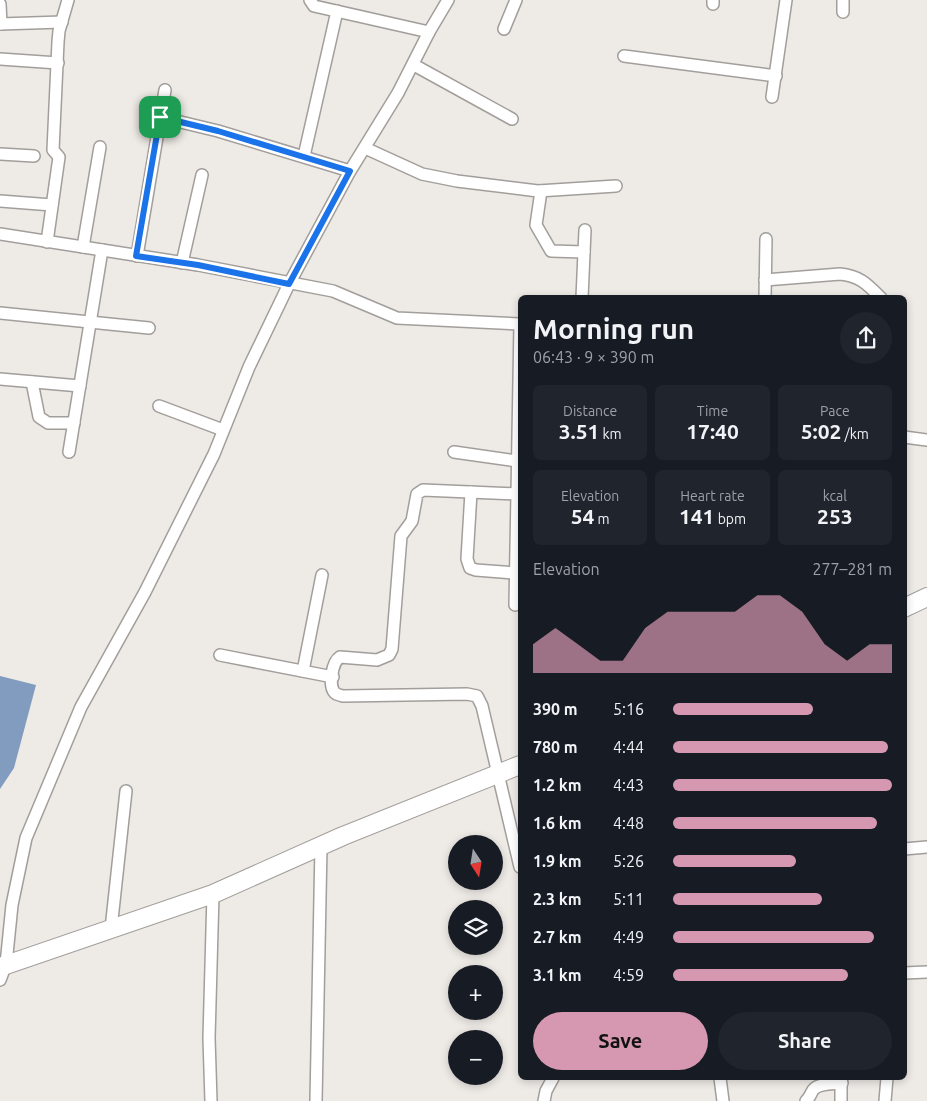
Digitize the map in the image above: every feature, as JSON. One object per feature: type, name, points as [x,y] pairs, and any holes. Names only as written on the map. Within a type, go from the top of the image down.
[{"type":"main road","points":[[907,607],[927,597]]},
{"type":"main road","points":[[2,970],[111,929],[213,894],[321,846],[518,767]]},
{"type":"street","points":[[47,242],[59,157],[53,150],[59,31],[68,0]]},
{"type":"street","points":[[310,0],[314,6],[429,32]]},
{"type":"street","points":[[2,970],[12,905],[26,838],[81,707],[146,592],[214,454],[249,367],[289,284],[350,171],[414,65],[429,32],[448,0]]},
{"type":"street","points":[[504,29],[516,0]]},
{"type":"street","points":[[772,97],[786,0]]},
{"type":"street","points":[[843,0],[843,12]]},
{"type":"street","points":[[0,4],[1,24],[62,22]]},
{"type":"street","points":[[304,156],[337,11]]},
{"type":"street","points":[[624,56],[776,76]]},
{"type":"street","points":[[0,59],[58,63]]},
{"type":"street","points":[[414,65],[512,119]]},
{"type":"street","points":[[136,256],[165,90]]},
{"type":"street","points":[[160,117],[218,131],[350,171]]},
{"type":"street","points":[[83,247],[100,147]]},
{"type":"street","points":[[365,148],[429,176],[457,181],[541,191],[616,186]]},
{"type":"street","points":[[0,154],[34,156]]},
{"type":"street","points":[[182,263],[202,175]]},
{"type":"street","points":[[541,191],[536,225],[551,251],[584,252]]},
{"type":"street","points":[[0,202],[52,205]]},
{"type":"street","points":[[582,295],[585,230]]},
{"type":"street","points":[[0,234],[182,263],[333,291],[397,318],[518,324]]},
{"type":"street","points":[[765,295],[766,239]]},
{"type":"street","points":[[69,452],[102,250]]},
{"type":"street","points":[[765,280],[840,274],[852,275],[860,278],[878,295]]},
{"type":"street","points":[[0,313],[149,328]]},
{"type":"street","points":[[0,380],[80,386]]},
{"type":"street","points":[[32,382],[39,417],[48,423],[74,423]]},
{"type":"street","points":[[159,406],[223,430]]},
{"type":"street","points":[[907,438],[927,440]]},
{"type":"street","points":[[454,452],[518,461],[515,605]]},
{"type":"street","points":[[517,494],[423,490],[417,494],[412,521],[401,536],[392,649],[389,655],[377,660],[340,657],[334,664],[333,691],[343,696],[467,694],[476,696],[482,706],[518,859]]},
{"type":"street","points":[[471,492],[467,559],[470,568],[516,573]]},
{"type":"street","points":[[303,671],[322,575]]},
{"type":"street","points":[[220,655],[333,677]]},
{"type":"street","points":[[111,929],[126,791]]},
{"type":"street","points":[[316,1101],[321,846]]},
{"type":"street","points":[[907,849],[927,847]]},
{"type":"street","points":[[211,1101],[209,1038],[213,894]]},
{"type":"street","points":[[907,973],[927,972]]},
{"type":"street","points":[[544,1101],[546,1091],[552,1080]]},
{"type":"street","points":[[720,1080],[723,1101]]},
{"type":"street","points":[[806,1101],[811,1096],[812,1090],[818,1086],[841,1080],[841,1101]]},
{"type":"street","points":[[885,1101],[887,1080]]},
{"type":"water","points":[[0,676],[36,685],[14,768],[0,789]]},
{"type":"route","points":[[160,117],[218,131],[350,171],[289,284],[198,265],[136,256],[160,117]]}]
